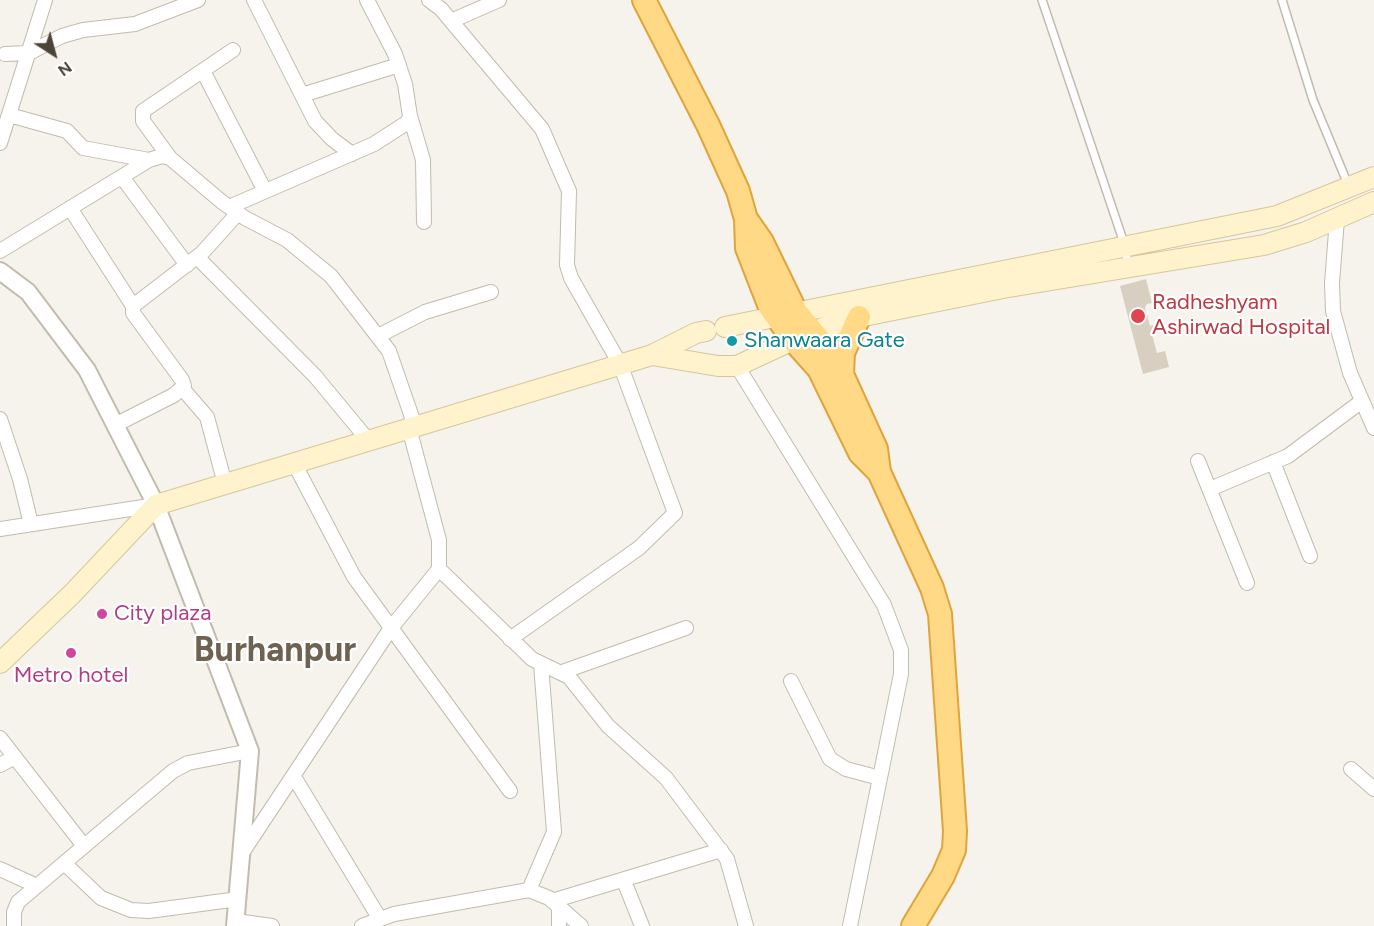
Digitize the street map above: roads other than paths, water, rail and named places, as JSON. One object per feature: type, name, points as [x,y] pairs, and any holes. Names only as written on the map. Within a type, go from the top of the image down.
[{"type":"highway","points":[[644,0],[708,124],[738,192],[746,219],[747,248],[801,336],[860,453],[879,472]]},
{"type":"highway","points":[[842,376],[843,353],[859,317]]},
{"type":"highway","points":[[801,336],[835,359],[876,449],[879,472],[932,588],[940,614],[956,831],[954,850],[943,876],[913,926]]},
{"type":"main road","points":[[0,663],[73,593],[156,505],[652,355],[696,333],[1277,216],[1374,177]]},
{"type":"main road","points":[[652,355],[718,366],[737,366],[801,336],[859,317],[1004,288],[1264,245],[1337,219],[1374,202]]},
{"type":"street","points":[[0,143],[45,0]]},
{"type":"street","points":[[3,52],[28,53],[62,36],[84,30],[135,24],[198,0]]},
{"type":"street","points":[[254,0],[323,131],[352,154]]},
{"type":"street","points":[[367,0],[399,65],[405,84],[410,116],[423,160],[424,222]]},
{"type":"street","points":[[429,0],[451,21],[542,129],[570,191],[567,265],[571,278],[620,364],[675,513],[639,548],[510,639]]},
{"type":"street","points":[[451,21],[500,0]]},
{"type":"street","points":[[233,50],[143,111],[143,121],[170,158],[233,210],[287,240],[328,273],[378,336],[391,356],[412,427],[439,540],[440,568],[391,628],[242,853]]},
{"type":"street","points":[[3,52],[24,67]]},
{"type":"street","points":[[302,94],[399,65]]},
{"type":"street","points":[[203,71],[265,191]]},
{"type":"street","points":[[9,115],[67,131],[83,148],[149,160],[170,158]]},
{"type":"street","points":[[134,306],[192,261],[233,210],[265,191],[352,154],[401,129],[410,116]]},
{"type":"street","points":[[0,251],[149,160]]},
{"type":"street","points":[[122,177],[192,261],[315,376],[368,440]]},
{"type":"street","points":[[70,208],[134,306],[133,313],[182,380],[182,388],[207,417],[225,484]]},
{"type":"street","points":[[1337,219],[1332,282],[1333,311],[1350,374],[1374,428]]},
{"type":"street","points":[[0,271],[28,292],[87,370],[156,505],[250,751],[236,924],[272,926]]},
{"type":"street","points":[[378,336],[425,312],[490,292]]},
{"type":"street","points":[[737,366],[885,605],[895,627],[901,650],[901,674],[850,926]]},
{"type":"street","points":[[115,425],[174,395],[182,388]]},
{"type":"street","points":[[1210,489],[1295,451],[1362,401]]},
{"type":"street","points":[[0,419],[20,479],[31,524]]},
{"type":"street","points":[[1198,461],[1247,583]]},
{"type":"street","points":[[1273,462],[1310,556]]},
{"type":"street","points":[[294,463],[349,569],[510,791]]},
{"type":"street","points":[[0,529],[156,505]]},
{"type":"street","points":[[440,568],[532,660],[562,672],[608,726],[666,778],[721,850],[733,878],[746,926]]},
{"type":"street","points":[[562,672],[686,628]]},
{"type":"street","points":[[529,890],[554,832],[541,664]]},
{"type":"street","points":[[791,681],[830,759],[846,769],[880,778]]},
{"type":"street","points":[[0,738],[84,846]]},
{"type":"street","points":[[14,926],[15,907],[181,765],[250,751]]},
{"type":"street","points":[[0,765],[15,757]]},
{"type":"street","points":[[1351,769],[1374,789]]},
{"type":"street","points":[[294,777],[380,919]]},
{"type":"street","points":[[556,904],[721,850]]},
{"type":"street","points":[[64,863],[101,898],[131,910],[149,911],[238,898]]},
{"type":"street","points":[[0,869],[37,886]]},
{"type":"street","points":[[624,881],[642,926]]},
{"type":"street","points":[[362,926],[380,919],[529,890],[539,892],[580,926]]},
{"type":"street","points":[[556,904],[559,926]]},
{"type":"lane","points":[[1042,0],[1125,246],[1128,268]]},
{"type":"lane","points":[[1282,0],[1313,100],[1349,187]]},
{"type":"place","name":"Radheshyam Ashirwad Hospital","points":[[1138,316]]},
{"type":"place","name":"Shanwaara Gate","points":[[732,341]]},
{"type":"place","name":"City plaza","points":[[102,614]]},
{"type":"place","name":"Metro hotel","points":[[71,653]]},
{"type":"district","name":"Burhanpur","points":[[275,651]]}]
